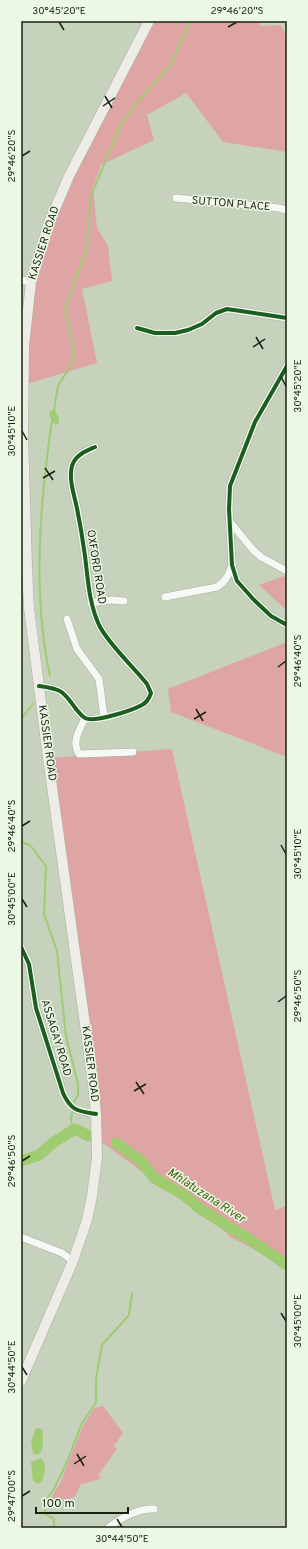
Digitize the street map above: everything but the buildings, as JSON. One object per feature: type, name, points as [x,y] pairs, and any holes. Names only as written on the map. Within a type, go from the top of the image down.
[{"type":"main road","name":"KASSIER ROAD","points":[[21,1380],[73,1261],[87,1220],[97,1157],[96,1114],[92,1074],[29,608],[23,434],[23,352],[31,282],[49,223],[61,194],[149,21]]},
{"type":"street","name":"SUTTON PLACE","points":[[176,198],[287,210]]},
{"type":"street","points":[[21,280],[31,282]]},
{"type":"street","points":[[137,328],[155,333],[175,334],[202,324],[216,313],[227,309],[287,318]]},
{"type":"street","points":[[287,366],[255,422],[236,468],[229,495],[232,565],[237,581],[271,616],[287,625]]},
{"type":"street","name":"OXFORD ROAD","points":[[85,718],[93,720],[142,705],[150,697],[151,691],[104,633],[97,620],[91,603],[78,512],[72,483],[72,471],[74,461],[77,457],[95,447]]},
{"type":"street","points":[[230,522],[254,551],[261,557],[287,571]]},
{"type":"street","points":[[164,597],[217,586],[225,582],[232,565]]},
{"type":"street","points":[[91,603],[111,600],[124,601]]},
{"type":"street","points":[[67,619],[77,649],[99,679],[104,717]]},
{"type":"street","points":[[39,686],[55,688],[63,693],[85,718],[76,739],[79,754],[133,752]]},
{"type":"street","name":"ASSAGAY ROAD","points":[[21,947],[28,964],[36,1008],[64,1097],[67,1103],[73,1108],[96,1114]]},
{"type":"street","points":[[21,1237],[62,1253],[73,1261]]},
{"type":"street","points":[[108,1528],[120,1519],[135,1512],[145,1508],[154,1509]]},
{"type":"shaded area","points":[[149,21],[259,21],[261,26],[281,25],[287,37],[287,152],[223,142],[186,93],[147,115],[154,140],[101,165],[93,188],[97,228],[108,246],[112,281],[82,289],[97,363],[23,385],[24,338],[49,223]]},
{"type":"shaded area","points":[[54,409],[59,419],[59,423],[56,425],[50,417],[49,412]]},
{"type":"shaded area","points":[[287,575],[287,611],[259,585]]},
{"type":"shaded area","points":[[287,642],[287,757],[171,712],[168,689]]},
{"type":"shaded area","points":[[172,749],[275,1210],[287,1206],[287,1266],[228,1236],[227,1233],[97,1139],[48,758]]},
{"type":"shaded area","points":[[103,1406],[123,1433],[114,1446],[117,1449],[98,1475],[101,1479],[81,1484],[74,1498],[49,1501],[60,1483],[82,1428],[94,1408]]},
{"type":"shaded area","points":[[36,1428],[42,1429],[43,1436],[43,1446],[38,1455],[33,1453],[31,1442]]},
{"type":"shaded area","points":[[40,1458],[44,1461],[45,1471],[42,1481],[38,1484],[33,1481],[31,1462]]},
{"type":"waterway","points":[[54,410],[58,386],[71,365],[74,352],[65,308],[87,248],[91,196],[121,124],[141,98],[171,65],[190,21]]},
{"type":"waterway","points":[[50,676],[44,645],[41,613],[40,548],[44,483],[52,420]]},
{"type":"waterway","points":[[21,719],[33,704]]},
{"type":"waterway","points":[[21,842],[30,845],[46,866],[44,914],[57,951],[66,1036],[78,1084],[78,1095],[74,1102]]},
{"type":"waterway","points":[[72,1113],[71,1120],[74,1130]]},
{"type":"waterway","name":"Mhlatuzana River","points":[[21,1161],[39,1155],[54,1142],[75,1129],[89,1136]]},
{"type":"waterway","name":"Mhlatuzana River","points":[[116,1143],[141,1161],[154,1178],[184,1195],[199,1208],[287,1265]]},
{"type":"waterway","name":"Mhlatuzana River","points":[[165,1190],[167,1185]]},
{"type":"waterway","points":[[54,1528],[54,1519],[45,1514],[45,1503],[53,1491],[67,1462],[81,1425],[96,1402],[96,1379],[102,1345],[129,1315],[132,1293]]},
{"type":"cycle path","points":[[137,328],[155,333],[175,333],[188,330],[202,324],[216,313],[227,309],[287,318]]},
{"type":"cycle path","points":[[287,366],[255,422],[230,486],[229,509],[232,565],[237,581],[271,616],[287,625]]},
{"type":"cycle path","points":[[39,686],[53,688],[61,692],[68,698],[82,716],[90,719],[122,713],[137,707],[146,702],[151,693],[147,684],[103,633],[91,600],[71,472],[73,462],[78,456],[95,447]]},
{"type":"cycle path","points":[[21,947],[29,964],[36,1008],[63,1093],[72,1107],[80,1111],[96,1114]]}]
